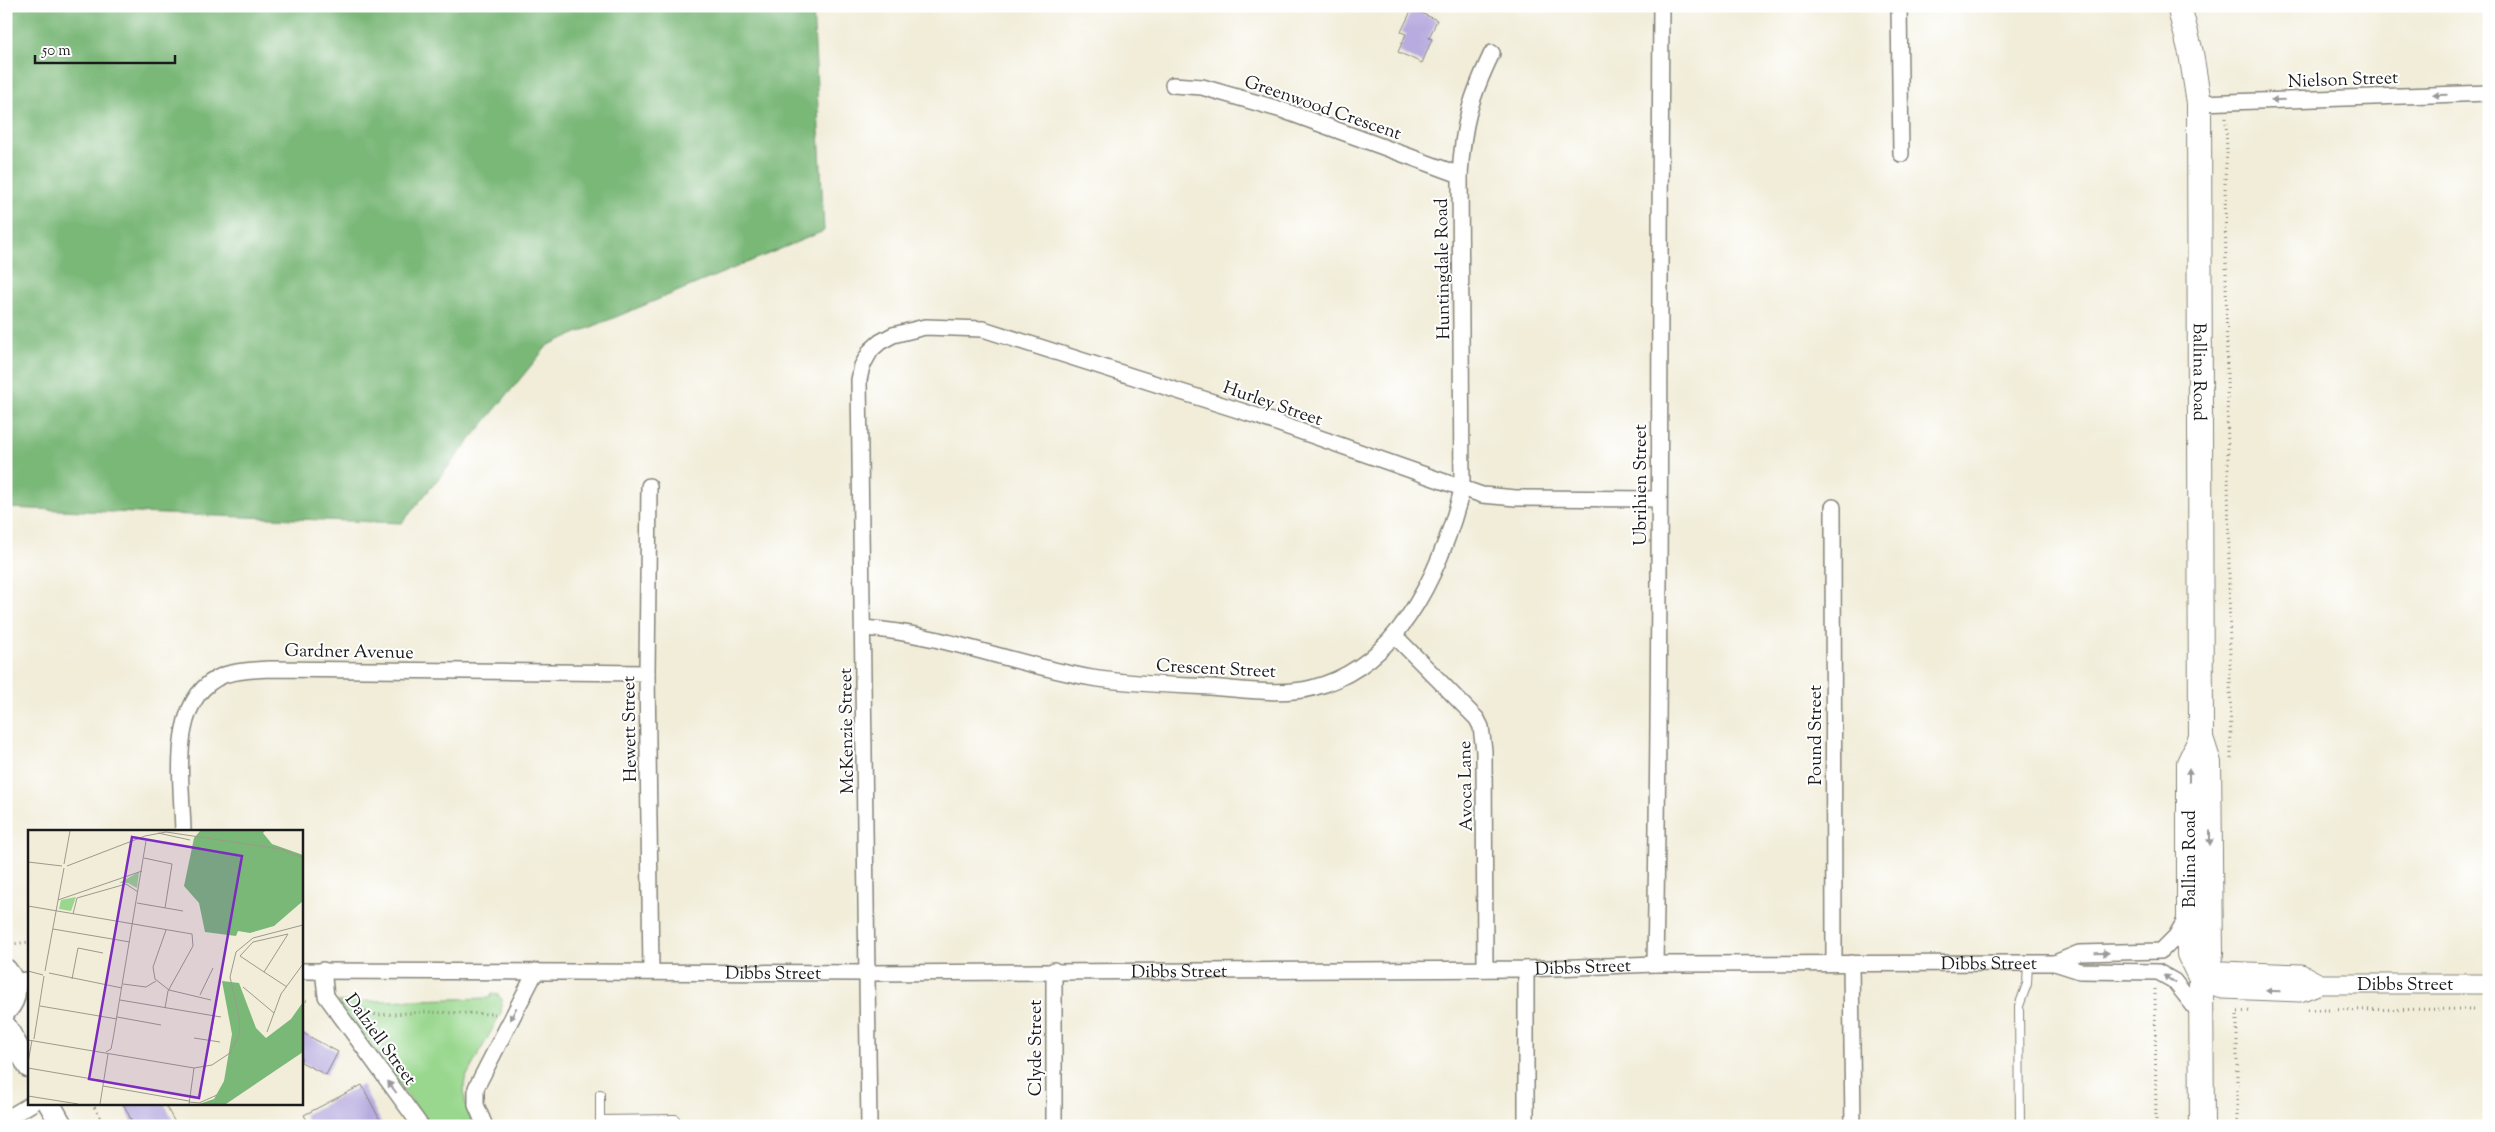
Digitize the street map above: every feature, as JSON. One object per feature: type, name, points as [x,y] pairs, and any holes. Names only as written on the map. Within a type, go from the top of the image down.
[{"type":"main road","name":"Ballina Road","points":[[2180,6],[2191,53],[2199,103],[2201,738],[2209,763],[2210,954],[2201,979],[2202,1126]]},
{"type":"main road","name":"Ballina Road","points":[[2201,738],[2189,763],[2189,954],[2201,979]]},
{"type":"main road","points":[[6,1010],[15,994],[16,977]]},
{"type":"main road","points":[[6,1027],[28,1065]]},
{"type":"main road","points":[[50,1104],[62,1126]]},
{"type":"street","name":"Ubrihien Street","points":[[1655,964],[1660,703],[1658,498],[1661,6]]},
{"type":"street","points":[[1900,6],[1901,154]]},
{"type":"street","name":"Huntingdale Road","points":[[1462,490],[1460,175],[1462,144],[1474,89],[1492,54]]},
{"type":"street","name":"Greenwood Crescent","points":[[1172,85],[1202,87],[1282,110],[1460,175]]},
{"type":"street","name":"Nielson Street","points":[[2199,103],[2489,93]]},
{"type":"street","name":"Hurley Street","points":[[880,342],[893,335],[925,327],[983,329],[1257,416],[1462,490],[1482,495],[1516,498],[1658,498]]},
{"type":"street","name":"McKenzie Street","points":[[869,1126],[869,973],[860,380],[866,357],[880,342]]},
{"type":"street","name":"Hewett Street","points":[[649,486],[647,673],[650,970]]},
{"type":"street","name":"Crescent Street","points":[[863,628],[904,632],[1064,674],[1092,678],[1262,690],[1310,689],[1328,683],[1363,665],[1395,636],[1423,592],[1442,552],[1455,518],[1462,490]]},
{"type":"street","name":"Pound Street","points":[[1833,507],[1834,963]]},
{"type":"street","name":"Avoca Lane","points":[[1395,636],[1476,719],[1481,727],[1484,751],[1485,969]]},
{"type":"street","name":"Gardner Avenue","points":[[183,830],[182,742],[186,715],[196,695],[205,686],[224,675],[242,671],[269,669],[647,673]]},
{"type":"street","name":"Dibbs Street","points":[[2055,963],[2079,953],[2161,950],[2176,936],[2189,914]]},
{"type":"street","points":[[1852,963],[1852,1126]]},
{"type":"street","name":"Dibbs Street","points":[[302,970],[650,970],[869,973],[1054,970],[1526,969],[1655,964],[2055,963],[2080,971],[2158,972],[2174,981],[2201,1015]]},
{"type":"street","points":[[1526,969],[1526,1126]]},
{"type":"street","name":"Dalziell Street","points":[[323,970],[326,996],[421,1126]]},
{"type":"street","name":"Clyde Street","points":[[1054,970],[1054,1126]]},
{"type":"street","points":[[485,1126],[476,1105],[476,1088],[536,971]]},
{"type":"street","name":"Dibbs Street","points":[[2201,979],[2222,971],[2300,974],[2320,984],[2489,984]]},
{"type":"street","points":[[6,1119],[31,1104]]},
{"type":"lane","points":[[2020,1126],[2019,1006],[2027,984],[2028,963]]},
{"type":"lane","points":[[600,1094],[600,1123],[675,1119]]},
{"type":"path","points":[[2227,102],[2228,153],[2224,178],[2231,766]]},
{"type":"path","points":[[6,942],[12,944],[28,942]]},
{"type":"path","points":[[2155,983],[2156,1126]]},
{"type":"path","points":[[302,999],[318,1004],[349,1005],[376,1015],[426,1012],[494,1013],[512,1016]]},
{"type":"path","points":[[2301,1010],[2476,1009]]},
{"type":"path","points":[[2237,1126],[2237,1012],[2262,1010]]},
{"type":"path","points":[[93,1104],[105,1126]]},
{"type":"green space","points":[[6,6],[813,6],[824,231],[548,345],[402,523],[6,508]]},
{"type":"green space","points":[[492,994],[498,995],[502,999],[501,1013],[465,1079],[464,1092],[466,1103],[474,1126],[430,1126],[337,1002],[490,998]]},
{"type":"building","points":[[1412,9],[1437,20],[1429,38],[1432,39],[1422,63],[1398,52],[1406,34],[1401,32]]},
{"type":"building","points":[[302,1033],[338,1052],[326,1075],[302,1063]]},
{"type":"building","points":[[362,1085],[383,1126],[310,1126],[304,1115]]},
{"type":"building","points":[[123,1104],[165,1104],[177,1126],[134,1126]]}]
